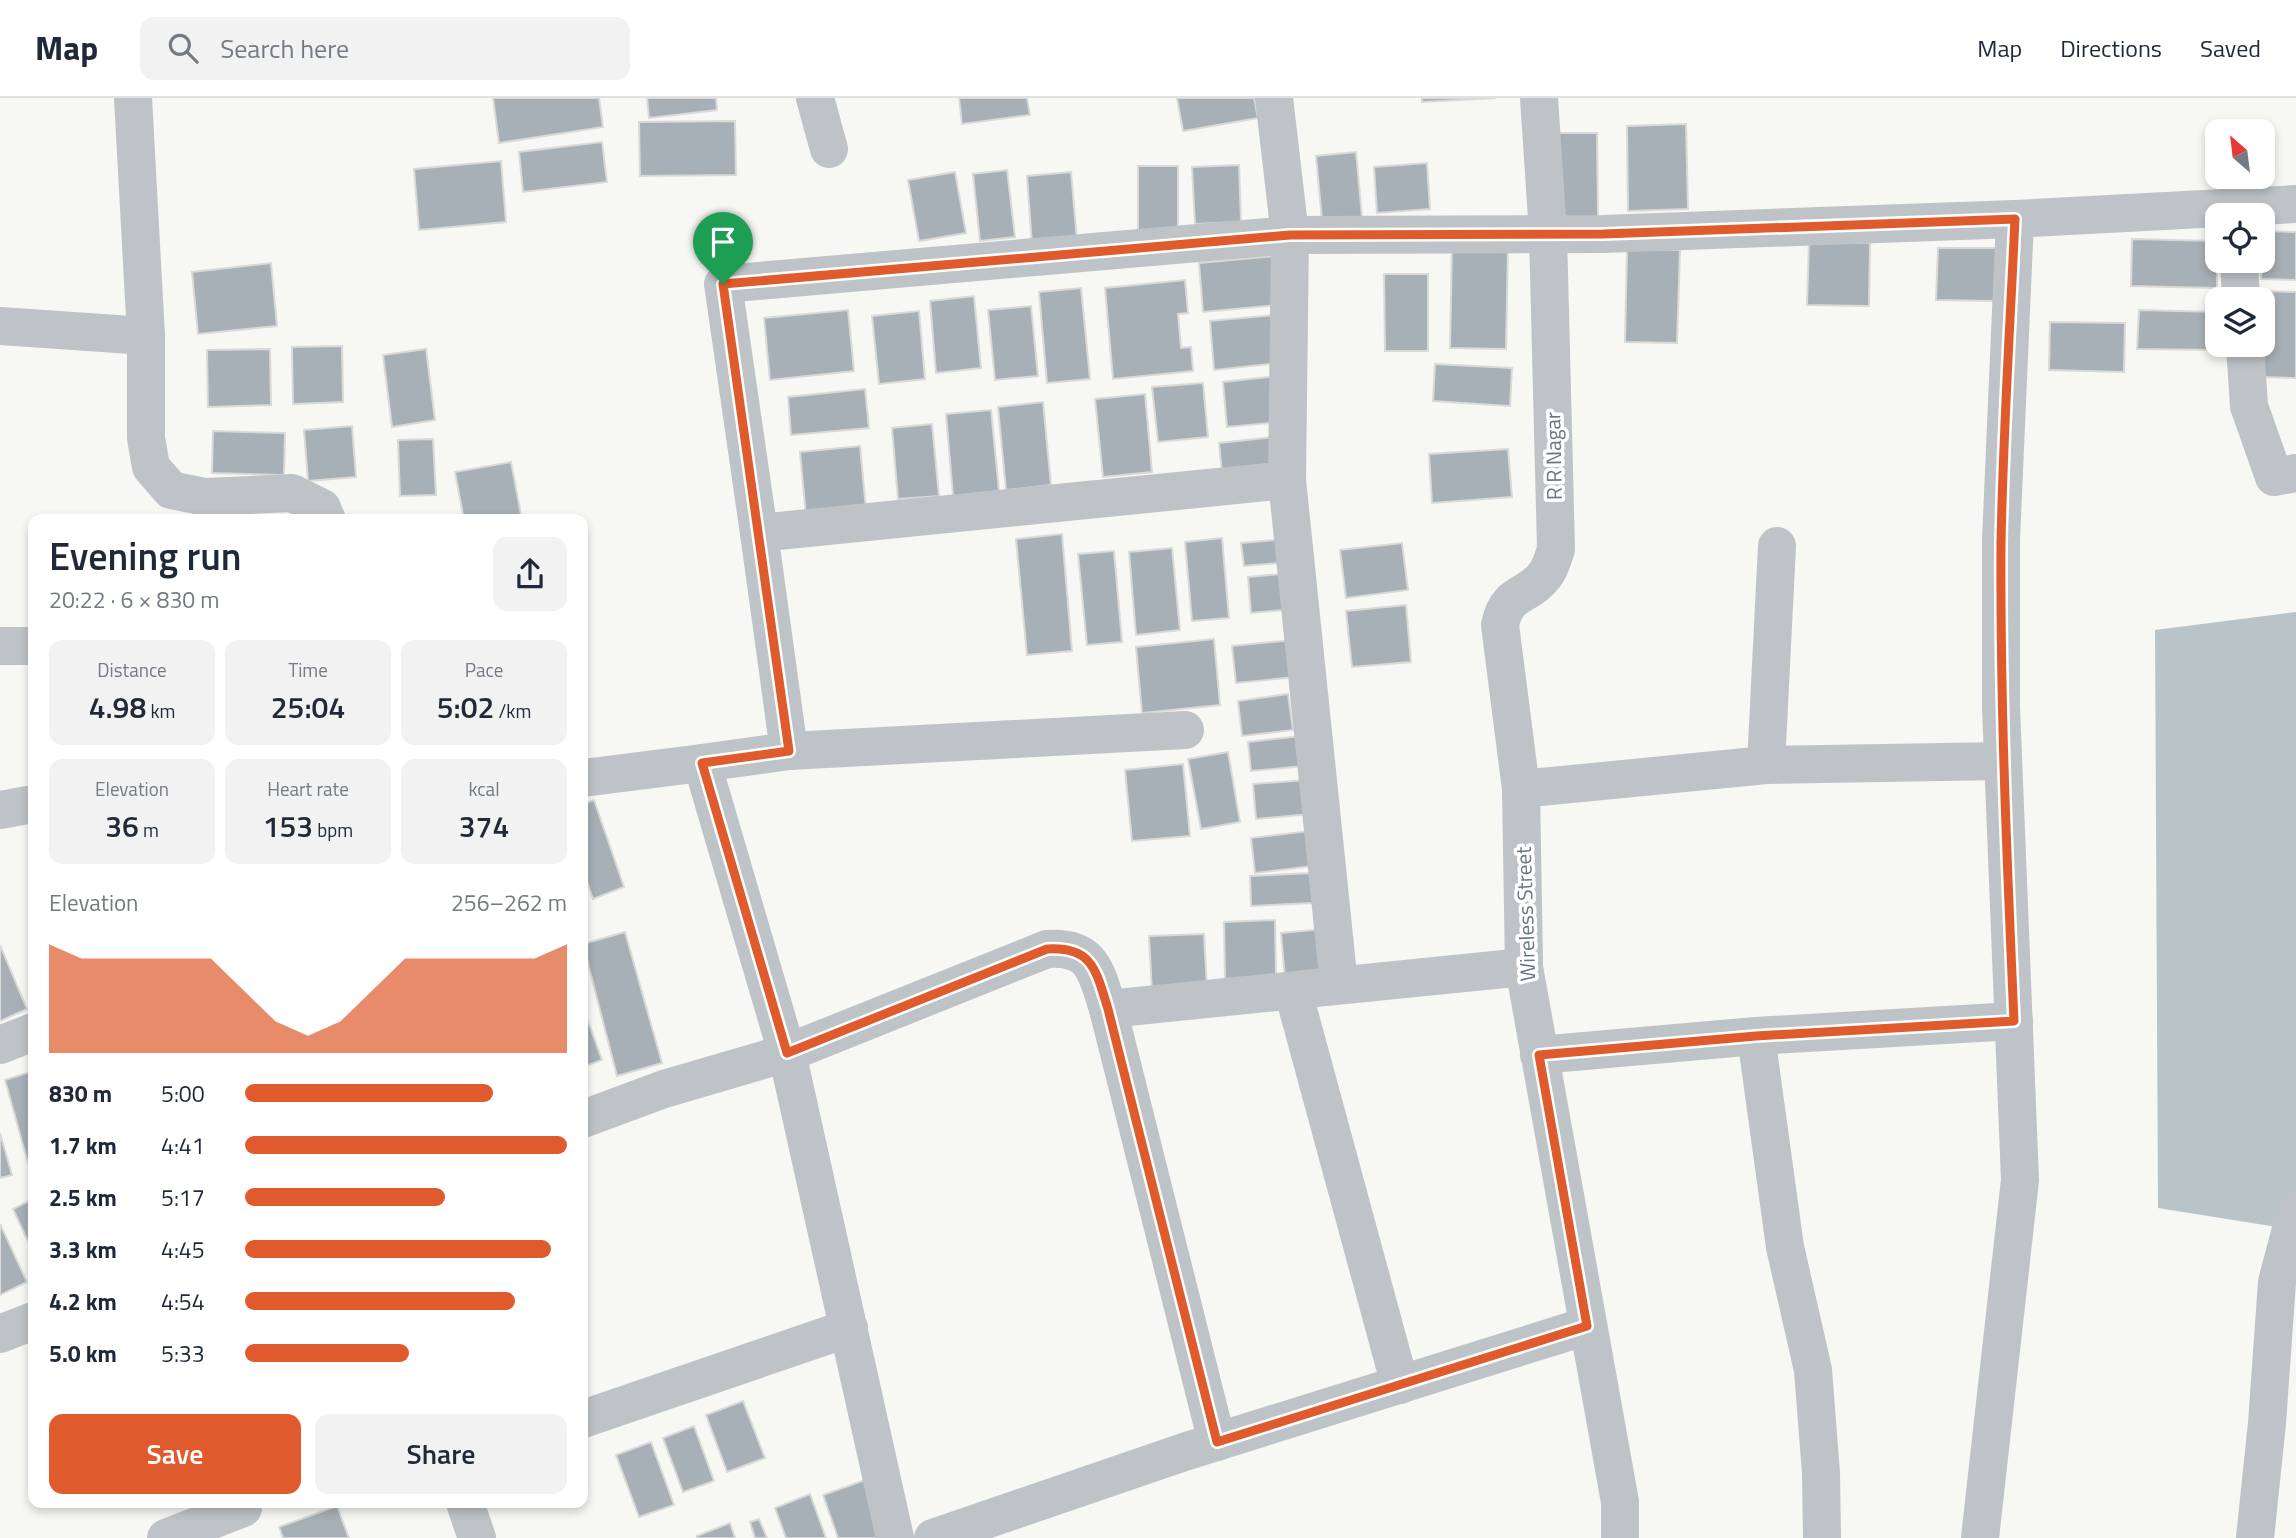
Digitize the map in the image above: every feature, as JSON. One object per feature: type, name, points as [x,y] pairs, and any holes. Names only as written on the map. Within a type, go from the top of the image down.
[{"type":"street","points":[[133,98],[146,336],[146,438],[151,467],[171,490],[205,498],[292,493],[322,508],[324,514]]},
{"type":"street","points":[[815,98],[829,149]]},
{"type":"street","points":[[1274,98],[1290,235],[1287,480],[1339,985]]},
{"type":"street","name":"R R Nagar","points":[[1521,789],[1500,625],[1503,609],[1513,597],[1543,578],[1556,549],[1548,233],[1539,98]]},
{"type":"street","points":[[2275,206],[2296,204]]},
{"type":"street","points":[[789,751],[723,284],[1290,235],[1603,234],[2205,212]]},
{"type":"street","points":[[1980,1538],[2020,1180],[2003,761],[2001,540],[2015,219]]},
{"type":"street","points":[[0,326],[146,336]]},
{"type":"street","points":[[2246,357],[2249,406],[2274,477],[2296,473]]},
{"type":"street","points":[[759,533],[1287,480]]},
{"type":"street","points":[[1766,765],[1777,546]]},
{"type":"street","points":[[0,646],[28,646]]},
{"type":"street","points":[[588,777],[789,751],[1185,730]]},
{"type":"street","points":[[1521,789],[1766,765],[2003,761]]},
{"type":"street","points":[[702,763],[787,1053],[895,1538]]},
{"type":"street","name":"Wireless Street","points":[[1521,789],[1524,967],[1620,1502],[1620,1538]]},
{"type":"street","points":[[0,810],[28,805]]},
{"type":"street","points":[[588,1116],[664,1089],[787,1053],[1047,949],[1068,948],[1085,956],[1096,973],[1108,1009],[1217,1442]]},
{"type":"street","points":[[1108,1009],[1524,967]]},
{"type":"street","points":[[1293,990],[1400,1385]]},
{"type":"street","points":[[1539,1055],[1756,1036],[2014,1021]]},
{"type":"street","points":[[0,1045],[28,1034]]},
{"type":"street","points":[[1756,1036],[1785,1247],[1813,1370],[1821,1473],[1822,1538]]},
{"type":"street","points":[[2255,1538],[2267,1423],[2277,1282],[2296,1210]]},
{"type":"street","points":[[0,1334],[28,1323]]},
{"type":"street","points":[[933,1538],[1217,1442],[1587,1326]]},
{"type":"street","points":[[588,1417],[849,1328]]},
{"type":"street","points":[[166,1538],[243,1508]]},
{"type":"street","points":[[467,1508],[477,1538]]},
{"type":"shaded area","points":[[2296,612],[2296,1230],[2158,1208],[2155,630]]},
{"type":"building","points":[[493,98],[599,98],[603,127],[499,143]]},
{"type":"building","points":[[647,98],[716,98],[717,110],[649,118]]},
{"type":"building","points":[[959,98],[1027,98],[1030,115],[962,124]]},
{"type":"building","points":[[1177,98],[1254,98],[1258,118],[1183,131]]},
{"type":"building","points":[[1422,98],[1496,98],[1422,102]]},
{"type":"building","points":[[735,121],[736,175],[640,176],[639,122]]},
{"type":"building","points":[[1686,124],[1688,209],[1628,211],[1627,126]]},
{"type":"building","points":[[1556,133],[1597,133],[1598,217],[1556,217]]},
{"type":"building","points":[[602,142],[607,182],[523,192],[519,152]]},
{"type":"building","points":[[1356,152],[1362,217],[1322,220],[1316,156]]},
{"type":"building","points":[[501,161],[506,222],[419,230],[414,169]]},
{"type":"building","points":[[1427,163],[1430,209],[1377,213],[1374,167]]},
{"type":"building","points":[[1239,165],[1241,222],[1195,224],[1192,167]]},
{"type":"building","points":[[1138,166],[1178,166],[1178,232],[1138,232]]},
{"type":"building","points":[[1007,170],[1015,237],[980,241],[973,174]]},
{"type":"building","points":[[955,172],[966,233],[919,241],[908,180]]},
{"type":"building","points":[[1071,172],[1077,241],[1032,245],[1027,176]]},
{"type":"building","points":[[2275,231],[2296,232],[2296,280],[2261,279],[2261,273],[2275,273]]},
{"type":"building","points":[[2132,239],[2205,241],[2205,273],[2217,273],[2217,287],[2131,286]]},
{"type":"building","points":[[1809,242],[1870,243],[1869,306],[1807,305]]},
{"type":"building","points":[[1452,244],[1508,245],[1506,349],[1450,348]]},
{"type":"building","points":[[1938,248],[1997,248],[1995,301],[1936,300]]},
{"type":"building","points":[[1627,249],[1680,250],[1677,343],[1625,342]]},
{"type":"building","points":[[1274,256],[1278,305],[1203,312],[1199,263]]},
{"type":"building","points":[[271,263],[277,326],[198,334],[192,272]]},
{"type":"building","points":[[1384,274],[1428,274],[1428,351],[1385,351]]},
{"type":"building","points":[[1185,280],[1188,313],[1178,314],[1181,348],[1191,347],[1193,371],[1113,379],[1105,288]]},
{"type":"building","points":[[1081,288],[1090,379],[1047,383],[1039,292]]},
{"type":"building","points":[[2275,291],[2296,292],[2296,378],[2259,377],[2262,357],[2275,357]]},
{"type":"building","points":[[974,296],[981,368],[936,373],[930,301]]},
{"type":"building","points":[[1031,306],[1038,376],[995,380],[988,310]]},
{"type":"building","points":[[848,310],[854,371],[770,380],[764,318]]},
{"type":"building","points":[[2139,310],[2205,312],[2205,350],[2137,349]]},
{"type":"building","points":[[919,311],[925,379],[879,384],[872,316]]},
{"type":"building","points":[[1275,315],[1280,363],[1214,370],[1210,321]]},
{"type":"building","points":[[2050,322],[2125,323],[2124,372],[2049,370]]},
{"type":"building","points":[[342,346],[343,402],[293,404],[292,347]]},
{"type":"building","points":[[270,349],[271,405],[208,407],[207,350]]},
{"type":"building","points":[[426,349],[435,420],[392,427],[383,355]]},
{"type":"building","points":[[1435,364],[1512,368],[1510,406],[1433,401]]},
{"type":"building","points":[[1276,376],[1280,422],[1227,427],[1223,382]]},
{"type":"building","points":[[1203,383],[1208,437],[1158,442],[1152,387]]},
{"type":"building","points":[[865,389],[869,428],[791,435],[788,397]]},
{"type":"building","points":[[1145,394],[1152,472],[1103,477],[1095,399]]},
{"type":"building","points":[[1043,402],[1051,485],[1006,490],[998,407]]},
{"type":"building","points":[[991,410],[999,491],[953,496],[946,414]]},
{"type":"building","points":[[932,424],[939,496],[898,499],[892,428]]},
{"type":"building","points":[[352,426],[356,477],[308,481],[304,430]]},
{"type":"building","points":[[213,431],[285,433],[284,475],[212,473]]},
{"type":"building","points":[[1274,437],[1277,476],[1223,482],[1219,443]]},
{"type":"building","points":[[433,439],[436,495],[400,496],[398,440]]},
{"type":"building","points":[[860,446],[866,510],[806,516],[800,452]]},
{"type":"building","points":[[1508,449],[1512,497],[1432,503],[1429,454]]},
{"type":"building","points":[[511,462],[521,514],[463,514],[455,472]]},
{"type":"building","points":[[1062,534],[1072,651],[1027,655],[1016,539]]},
{"type":"building","points":[[1222,538],[1229,618],[1192,621],[1185,542]]},
{"type":"building","points":[[1287,539],[1288,562],[1244,566],[1241,543]]},
{"type":"building","points":[[1402,543],[1408,590],[1346,598],[1340,550]]},
{"type":"building","points":[[1172,548],[1180,630],[1136,635],[1129,552]]},
{"type":"building","points":[[1114,551],[1122,642],[1087,645],[1078,554]]},
{"type":"building","points":[[1290,573],[1294,609],[1251,613],[1248,577]]},
{"type":"building","points":[[1406,605],[1411,662],[1352,667],[1346,611]]},
{"type":"building","points":[[1214,639],[1220,705],[1142,713],[1136,647]]},
{"type":"building","points":[[1293,640],[1296,677],[1236,683],[1232,646]]},
{"type":"building","points":[[1288,694],[1293,730],[1242,736],[1238,701]]},
{"type":"building","points":[[1301,736],[1304,766],[1251,771],[1248,742]]},
{"type":"building","points":[[1228,752],[1240,822],[1201,829],[1188,759]]},
{"type":"building","points":[[1183,764],[1190,836],[1132,841],[1125,770]]},
{"type":"building","points":[[1307,780],[1310,814],[1256,819],[1253,784]]},
{"type":"building","points":[[594,800],[624,887],[593,899],[588,884],[588,802]]},
{"type":"building","points":[[1309,831],[1313,866],[1255,873],[1251,838]]},
{"type":"building","points":[[1312,873],[1313,903],[1251,906],[1250,876]]},
{"type":"building","points":[[1275,920],[1276,978],[1225,979],[1224,922]]},
{"type":"building","points":[[1324,929],[1327,976],[1285,979],[1281,933]]},
{"type":"building","points":[[625,932],[662,1063],[617,1076],[588,963],[588,943]]},
{"type":"building","points":[[1204,934],[1207,989],[1152,992],[1149,936]]},
{"type":"building","points":[[0,945],[27,1009],[0,1021]]},
{"type":"building","points":[[588,1021],[602,1060],[588,1065]]},
{"type":"building","points":[[28,1073],[28,1163],[5,1080]]},
{"type":"building","points":[[0,1133],[12,1175],[0,1178]]},
{"type":"building","points":[[28,1202],[28,1241],[13,1209]]},
{"type":"building","points":[[0,1224],[27,1282],[0,1295]]},
{"type":"building","points":[[743,1401],[765,1458],[727,1472],[706,1415]]},
{"type":"building","points":[[694,1426],[714,1481],[683,1492],[663,1438]]},
{"type":"building","points":[[651,1442],[674,1505],[639,1517],[616,1455]]},
{"type":"building","points":[[865,1480],[886,1538],[838,1538],[823,1495]]},
{"type":"building","points":[[810,1494],[826,1538],[786,1538],[775,1508]]},
{"type":"building","points":[[338,1508],[349,1538],[283,1538],[279,1527]]},
{"type":"building","points":[[759,1519],[767,1538],[755,1538],[750,1522]]},
{"type":"building","points":[[730,1523],[735,1538],[697,1538],[697,1536]]},
{"type":"route","points":[[2015,219],[2001,540],[2001,707],[2014,1021],[1756,1036],[1539,1055],[1587,1326],[1217,1442],[1108,1009],[1096,973],[1085,956],[1068,948],[1047,949],[787,1053],[702,763],[789,751],[723,284],[1290,235],[1603,234],[2015,219]]}]
